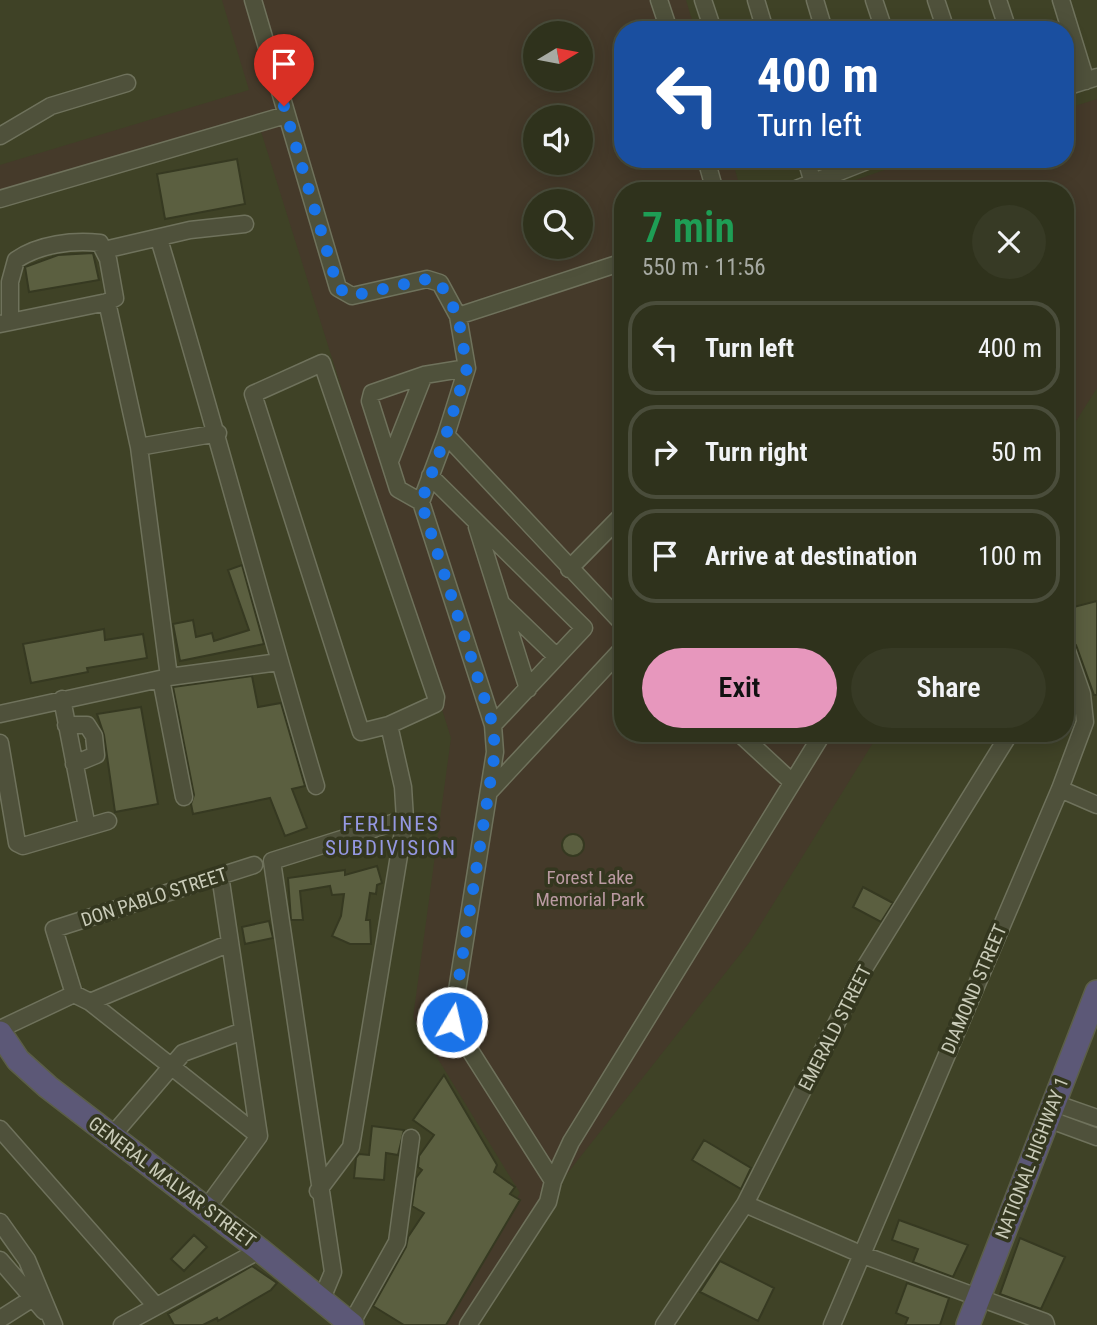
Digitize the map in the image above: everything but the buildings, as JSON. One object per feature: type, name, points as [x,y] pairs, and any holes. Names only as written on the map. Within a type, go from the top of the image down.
[{"type":"highway","name":"NATIONAL HIGHWAY 1","points":[[968,1325],[1097,992]]},
{"type":"highway","name":"GENERAL MALVAR STREET","points":[[0,1031],[18,1060],[111,1137],[261,1250],[351,1325]]},
{"type":"street","points":[[253,0],[338,288],[352,296],[427,279],[440,283],[458,316],[467,368],[421,502],[493,725],[495,752],[491,791],[452,1022],[553,1181]]},
{"type":"street","points":[[659,0],[665,21]]},
{"type":"street","points":[[703,0],[710,21]]},
{"type":"street","points":[[756,0],[762,21]]},
{"type":"street","points":[[815,0],[821,21]]},
{"type":"street","points":[[874,0],[881,21]]},
{"type":"street","points":[[936,0],[943,21]]},
{"type":"street","points":[[998,0],[1005,21]]},
{"type":"street","points":[[1061,0],[1069,21]]},
{"type":"street","points":[[1074,33],[1092,79],[1074,85]]},
{"type":"street","points":[[0,136],[51,107],[127,83]]},
{"type":"street","points":[[0,188],[285,111]]},
{"type":"street","points":[[0,199],[285,111]]},
{"type":"street","points":[[815,182],[848,168]]},
{"type":"street","points":[[104,250],[190,230],[245,224]]},
{"type":"street","points":[[159,239],[218,433],[279,662],[316,786]]},
{"type":"street","points":[[84,242],[100,243],[115,298],[107,302],[5,323],[10,282],[16,260],[30,250],[84,242]]},
{"type":"street","points":[[458,316],[614,265]]},
{"type":"street","points":[[107,302],[139,447],[165,678],[184,797]]},
{"type":"street","points":[[322,363],[436,696],[435,704],[389,724],[361,732],[253,394],[322,363]]},
{"type":"street","points":[[421,502],[398,489],[370,401],[372,393],[424,374],[467,368]]},
{"type":"street","points":[[390,461],[424,374]]},
{"type":"street","points":[[139,447],[218,433]]},
{"type":"street","points":[[446,435],[497,486],[614,616]]},
{"type":"street","points":[[430,476],[476,525],[584,628]]},
{"type":"street","points":[[569,569],[614,523]]},
{"type":"street","points":[[476,525],[528,689]]},
{"type":"street","points":[[501,603],[557,657]]},
{"type":"street","points":[[493,725],[603,606]]},
{"type":"street","points":[[491,791],[614,658]]},
{"type":"street","points":[[0,714],[165,678],[279,662]]},
{"type":"street","name":"DIAMOND STREET","points":[[832,1325],[1060,789],[1085,722],[1083,694],[1074,672]]},
{"type":"street","points":[[62,699],[87,827]]},
{"type":"street","points":[[318,1191],[351,1147],[405,819],[404,787],[389,724]]},
{"type":"street","points":[[66,725],[87,726],[94,736],[96,755],[89,761],[74,764]]},
{"type":"street","points":[[749,742],[792,782]]},
{"type":"street","points":[[468,1325],[548,1202],[553,1181],[571,1142],[817,742]]},
{"type":"street","name":"EMERALD STREET","points":[[664,1325],[745,1204],[865,967],[1004,742]]},
{"type":"street","points":[[0,743],[18,842],[23,846],[108,821]]},
{"type":"street","points":[[1060,789],[1097,805]]},
{"type":"street","points":[[321,1301],[332,1272],[318,1191],[272,861],[405,819]]},
{"type":"street","name":"DON PABLO STREET","points":[[75,994],[54,929],[254,865]]},
{"type":"street","points":[[205,1210],[259,1136],[220,875]]},
{"type":"street","points":[[90,1002],[230,943]]},
{"type":"street","points":[[0,1031],[75,994],[90,1002],[259,1136]]},
{"type":"street","points":[[111,1137],[183,1052],[243,1031]]},
{"type":"street","points":[[1051,1111],[1097,1118]]},
{"type":"street","points":[[1051,1111],[1097,1138]]},
{"type":"street","points":[[0,1129],[156,1307]]},
{"type":"street","points":[[351,1325],[397,1242],[411,1138]]},
{"type":"street","points":[[745,1204],[863,1255],[1045,1322],[1046,1325]]},
{"type":"street","points":[[0,1222],[27,1259],[54,1324]]},
{"type":"street","points":[[122,1325],[261,1250]]},
{"type":"street","points":[[0,1260],[54,1324]]},
{"type":"street","points":[[0,1319],[33,1298]]},
{"type":"green space","name":"Forest Lake Memorial Park","points":[[222,0],[686,0],[692,21],[614,21],[614,168],[735,168],[738,182],[614,182],[614,742],[873,742],[749,943],[566,1175],[474,1325],[445,1325],[520,1193],[413,1018],[451,738],[259,125],[0,202],[0,165],[249,90]]},
{"type":"green space","points":[[1097,99],[1097,388],[1074,424],[1074,182],[849,182],[891,168],[1074,168],[1074,106]]},
{"type":"district","name":"FERLINES SUBDIVISION","points":[[391,836]]},
{"type":"route","points":[[284,106],[338,288],[344,294],[352,296],[427,279],[440,283],[458,316],[467,368],[421,502],[493,725],[495,752],[491,791],[452,1022]]}]
